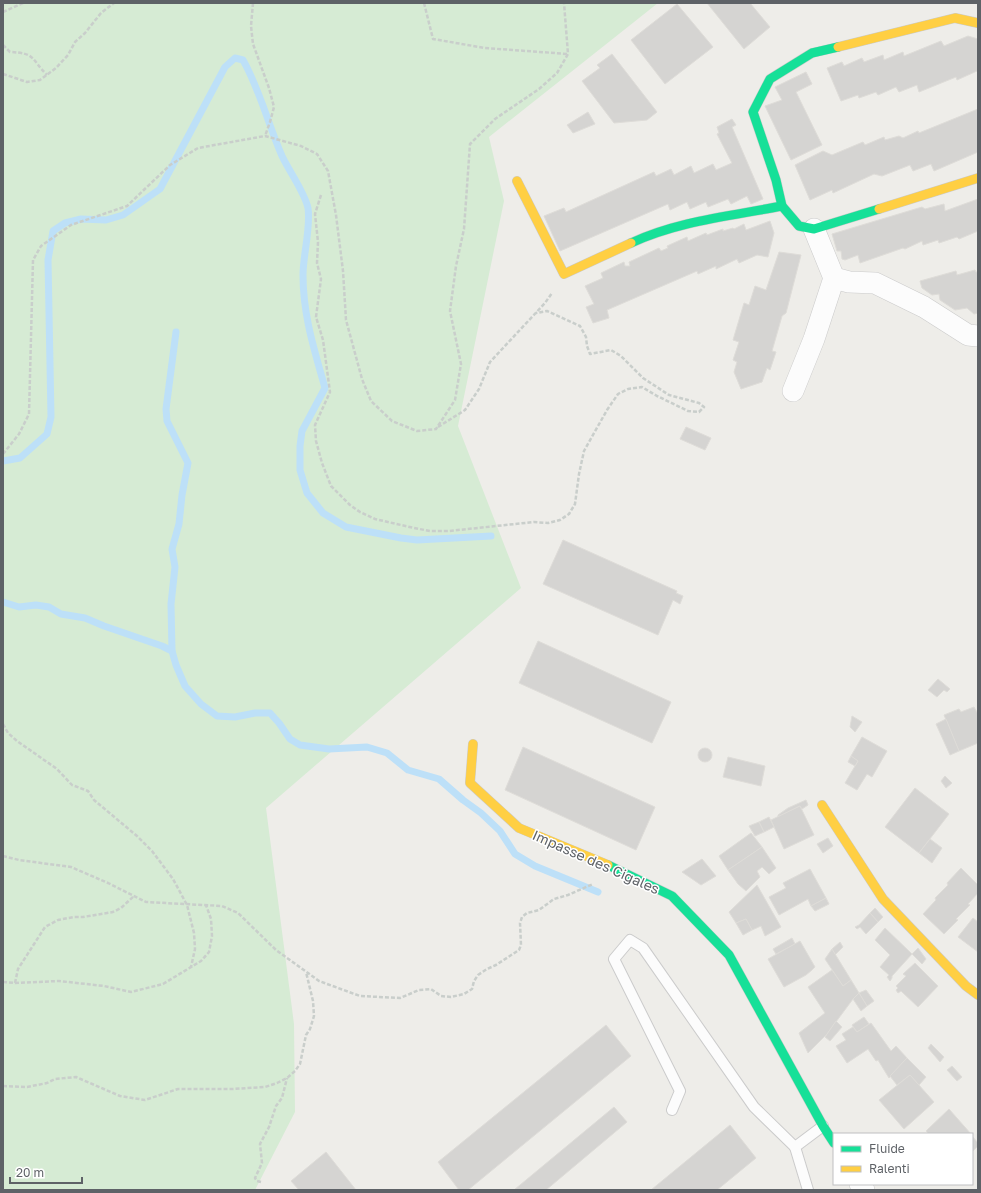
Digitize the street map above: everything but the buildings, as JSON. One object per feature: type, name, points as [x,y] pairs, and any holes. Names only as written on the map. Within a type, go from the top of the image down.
[{"type":"street","points":[[978,23],[955,18],[812,53],[770,79],[753,112],[776,180],[782,206],[799,226],[814,229],[978,178]]},
{"type":"street","points":[[517,181],[564,274],[644,237],[674,228],[782,206]]},
{"type":"street","points":[[793,391],[814,339],[834,278],[814,229]]},
{"type":"street","points":[[834,278],[849,282],[875,283],[924,307],[968,335],[978,336]]},
{"type":"street","name":"Impasse des Cigales","points":[[473,744],[470,783],[519,828],[594,858],[672,896],[729,955],[823,1126],[833,1141]]},
{"type":"street","points":[[822,804],[883,899],[966,986],[978,995]]},
{"type":"lane","points":[[672,1110],[680,1091],[614,958],[630,940],[643,948],[754,1107],[795,1147],[808,1190]]},
{"type":"lane","points":[[795,1147],[823,1126]]},
{"type":"path","points":[[3,12],[23,3]]},
{"type":"path","points":[[3,74],[27,82],[40,80],[56,68],[68,55],[75,42],[84,34],[101,13],[114,3]]},
{"type":"path","points":[[253,3],[251,26],[253,44],[269,88],[274,107],[265,136]]},
{"type":"path","points":[[424,3],[434,39],[485,48],[568,54]]},
{"type":"path","points":[[436,429],[455,400],[461,364],[450,311],[456,266],[464,229],[470,144],[495,119],[539,88],[557,73],[568,54],[564,3]]},
{"type":"path","points":[[3,45],[10,52],[23,53],[33,57],[47,75]]},
{"type":"path","points":[[3,454],[19,434],[29,414],[33,260],[41,246],[72,225],[127,206],[170,165],[198,148],[265,136],[302,146],[317,154],[328,171],[336,215],[343,271],[346,320],[362,379],[371,401],[392,421],[417,430],[436,429],[465,410],[479,389],[490,362],[545,303],[564,274]]},
{"type":"path","points":[[321,195],[315,214],[318,242],[317,263],[321,279],[316,317],[323,340],[330,392],[315,425],[316,441],[322,463],[331,486],[350,505],[360,512],[382,521],[430,531],[449,531],[534,522],[548,523],[560,520],[569,514],[575,504],[584,451],[607,410],[618,394],[628,389],[642,387],[656,396],[688,411],[699,412],[704,407],[699,403],[669,395],[643,378],[621,356],[611,350],[590,354],[586,338],[580,326],[547,311],[536,313]]},
{"type":"path","points":[[3,724],[8,733],[17,741],[57,769],[72,785],[88,791],[94,800],[137,836],[152,851],[173,879],[187,905],[194,933],[195,949],[191,967]]},
{"type":"path","points":[[3,856],[19,860],[71,867],[108,882],[146,902],[222,906],[238,913],[276,950],[319,981],[360,996],[400,998],[419,990],[431,988],[441,996],[452,997],[464,994],[472,989],[474,981],[478,975],[519,950],[521,945],[520,923],[522,917],[527,913],[539,910],[554,900],[621,871]]},
{"type":"path","points":[[15,983],[18,969],[44,927],[58,920],[74,917],[84,918],[113,912],[121,908],[134,896]]},
{"type":"path","points":[[3,982],[15,983],[60,981],[104,986],[131,992],[163,984],[191,967],[209,952],[212,936],[210,919],[206,905]]},
{"type":"path","points":[[3,1086],[27,1087],[47,1083],[55,1079],[76,1077],[120,1096],[145,1100],[178,1089],[233,1089],[265,1087],[287,1078],[300,1064],[306,1035],[310,1029],[314,1016],[313,1001],[306,972]]},
{"type":"path","points":[[261,1182],[256,1181],[255,1178],[262,1163],[260,1144],[269,1127],[276,1106],[282,1098],[287,1078]]},
{"type":"green space","points":[[3,3],[658,3],[489,137],[504,201],[458,426],[521,588],[266,808],[294,1024],[295,1112],[255,1190],[3,1190]]},
{"type":"waterway","points":[[3,461],[20,458],[47,434],[51,417],[48,260],[53,231],[65,223],[81,219],[106,220],[123,215],[160,189],[225,67],[235,58],[243,60],[249,71],[282,156],[300,189],[308,208],[309,216],[303,267],[303,290],[310,332],[325,388],[302,431],[300,446],[300,470],[307,493],[323,513],[346,527],[417,540],[491,536]]},
{"type":"waterway","points":[[172,651],[171,604],[175,567],[172,549],[179,524],[182,495],[188,463],[167,421],[166,409],[176,332]]},
{"type":"waterway","points":[[3,602],[19,607],[36,605],[49,607],[61,614],[85,618],[172,651],[185,686],[201,704],[217,716],[235,717],[255,713],[270,713],[290,739],[300,745],[329,749],[367,747],[387,753],[408,770],[439,779],[463,800],[481,813],[500,831],[515,854],[535,866],[598,892]]},
{"type":"traffic: fast","points":[[838,47],[812,53],[770,79],[753,112],[776,180],[782,206],[799,226],[814,229],[879,209]]},
{"type":"traffic: fast","points":[[631,243],[667,229],[686,224],[782,206]]},
{"type":"traffic: fast","points":[[608,865],[672,896],[729,955],[823,1126],[833,1141]]},
{"type":"traffic: slow","points":[[838,47],[955,18],[978,23]]},
{"type":"traffic: slow","points":[[879,209],[978,178]]},
{"type":"traffic: slow","points":[[517,181],[564,274],[631,243]]},
{"type":"traffic: slow","points":[[473,744],[470,783],[519,828],[608,865]]},
{"type":"traffic: slow","points":[[822,805],[883,899],[966,986],[978,995]]}]
